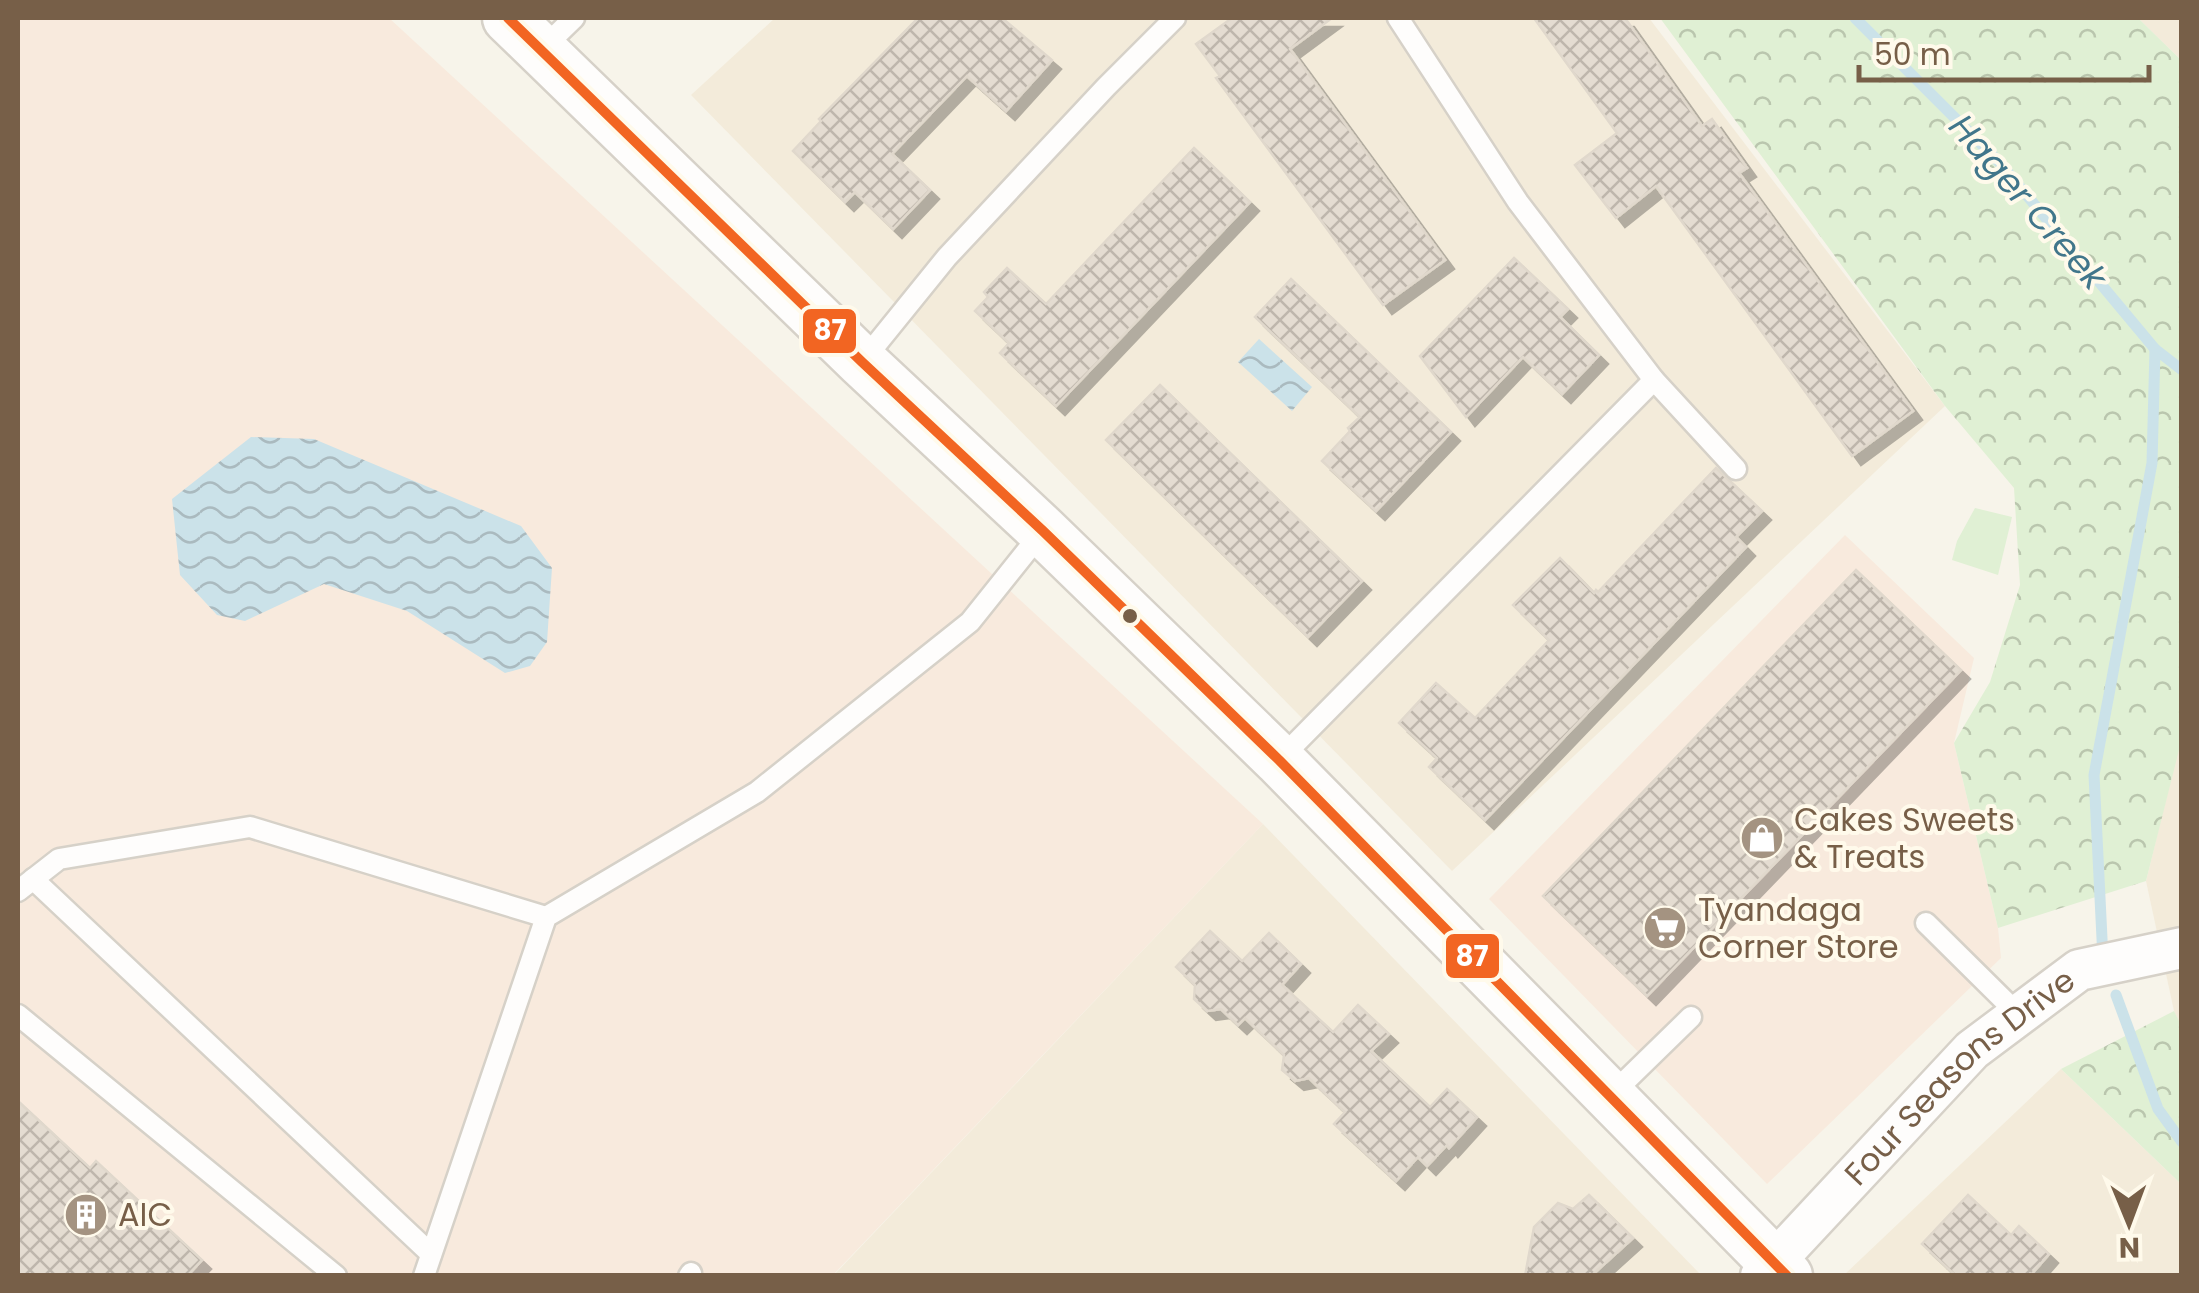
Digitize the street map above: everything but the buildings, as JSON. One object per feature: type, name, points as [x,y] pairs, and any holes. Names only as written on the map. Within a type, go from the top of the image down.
[{"type":"street","points":[[541,28],[862,362],[1044,530],[1279,760],[1610,1096],[1774,1271]]},
{"type":"street","name":"Four Seasons Drive","points":[[1774,1271],[1972,1050],[2079,970],[2182,948]]},
{"type":"lane","points":[[862,362],[947,257],[1175,18]]},
{"type":"lane","points":[[1398,18],[1518,202],[1654,380],[1736,469]]},
{"type":"lane","points":[[1279,760],[1654,380]]},
{"type":"lane","points":[[424,1276],[546,917],[757,792],[970,622],[1044,530]]},
{"type":"lane","points":[[431,1254],[25,885],[59,859],[250,828],[546,917]]},
{"type":"lane","points":[[1926,923],[2018,1014]]},
{"type":"lane","points":[[18,1015],[336,1276]]},
{"type":"lane","points":[[1610,1096],[1690,1017]]},
{"type":"shaded area","points":[[18,18],[389,18],[1263,824],[833,1275],[18,1275]]},
{"type":"shaded area","points":[[775,18],[1649,18],[1945,406],[1452,871],[691,95]]},
{"type":"shaded area","points":[[2138,18],[2181,18],[2181,60]]},
{"type":"shaded area","points":[[1845,535],[1974,658],[1954,743],[1998,928],[2001,958],[1767,1184],[1489,899]]},
{"type":"shaded area","points":[[2181,738],[2181,1027],[2174,1011],[2146,881]]},
{"type":"shaded area","points":[[1263,824],[1701,1275],[833,1276]]},
{"type":"shaded area","points":[[2061,1069],[2181,1184],[2181,1275],[1843,1276]]},
{"type":"green space","points":[[1660,18],[2138,18],[2181,60],[2182,738],[2146,881],[1998,928],[1954,743],[1990,682],[2020,585],[2014,488],[1945,406]]},
{"type":"green space","points":[[1975,508],[2012,517],[1998,575],[1952,560],[1957,541]]},
{"type":"green space","points":[[2174,1011],[2182,1027],[2181,1184],[2061,1069]]},
{"type":"water","points":[[1259,339],[1312,387],[1292,411],[1238,362]]},
{"type":"water","points":[[251,437],[314,439],[521,526],[552,568],[547,642],[530,666],[505,673],[407,611],[324,584],[245,621],[217,615],[180,575],[172,499]]},
{"type":"waterway","name":"Hager Creek","points":[[1855,18],[1999,162],[2155,349],[2182,370]]},
{"type":"waterway","points":[[2103,959],[2094,775],[2152,463],[2155,349]]},
{"type":"waterway","points":[[2116,995],[2158,1109],[2182,1142]]},
{"type":"transit line","name":"87","points":[[508,18],[1279,760],[1787,1276]]},
{"type":"place","name":"Cakes Sweets & Treats","points":[[1762,838]]},
{"type":"place","name":"Tyandaga Corner Store","points":[[1665,928]]},
{"type":"place","name":"AIC","points":[[86,1215]]}]
